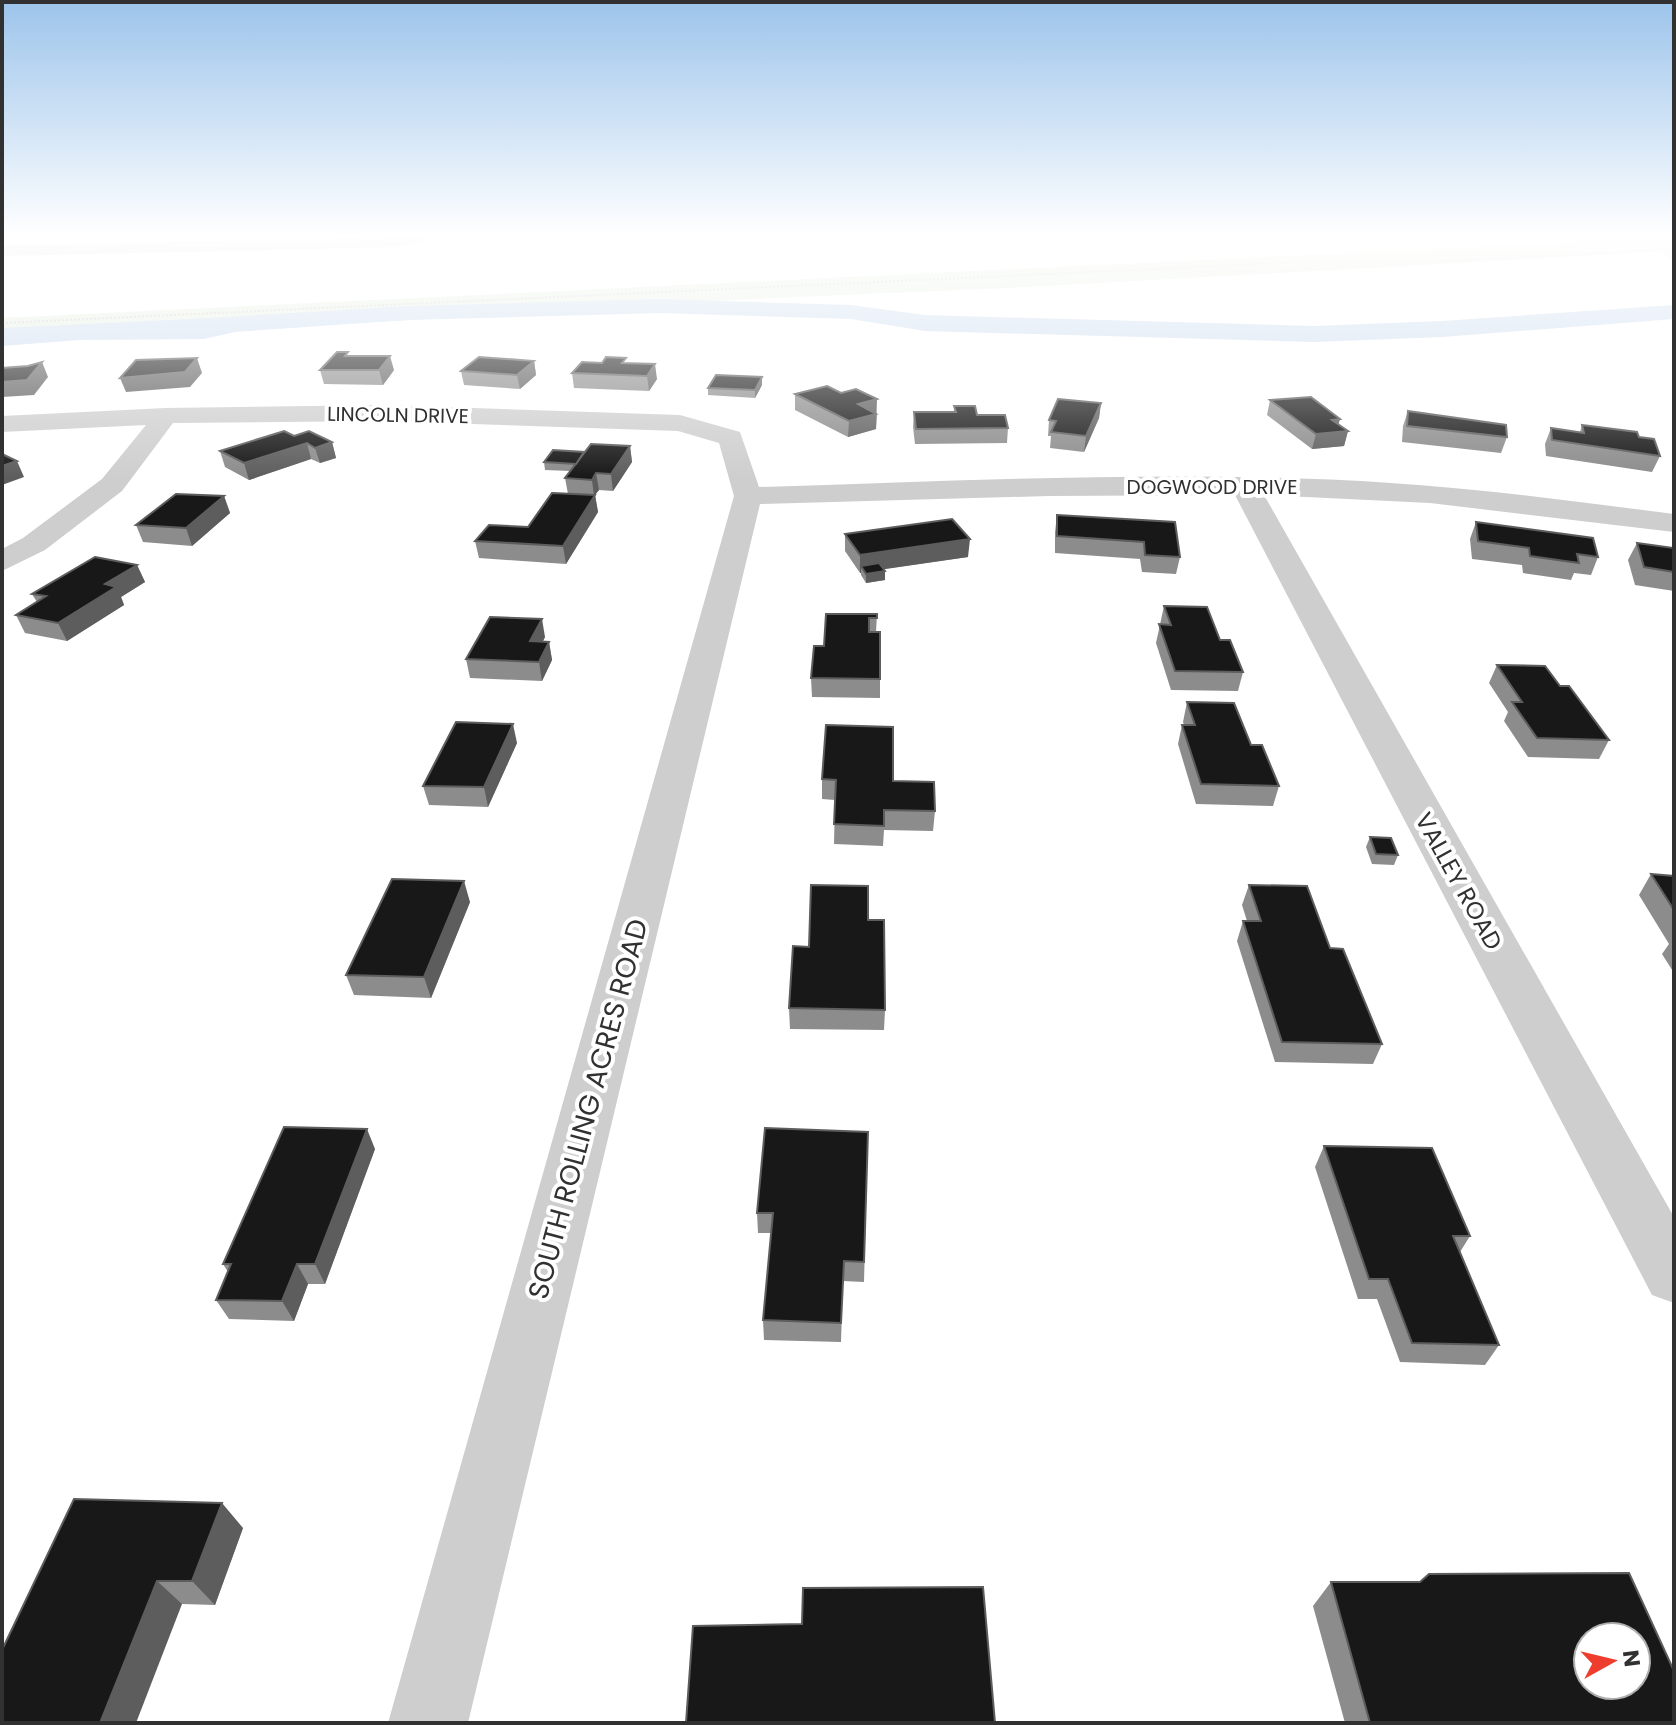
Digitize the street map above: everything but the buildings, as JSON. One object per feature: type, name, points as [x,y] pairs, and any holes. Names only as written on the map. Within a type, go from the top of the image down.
[{"type":"street","name":"LINCOLN DRIVE","points":[[2,424],[166,416],[384,413],[680,423],[731,438],[748,496]]},
{"type":"street","points":[[2,562],[34,544],[112,485],[166,416]]},
{"type":"street","name":"DOGWOOD DRIVE","points":[[748,496],[1038,487],[1351,489],[1537,506],[1674,523]]},
{"type":"street","name":"VALLEY ROAD","points":[[1245,487],[1674,1275]]},
{"type":"street","name":"SOUTH ROLLING ACRES ROAD","points":[[428,1723],[748,496]]},
{"type":"path","points":[[2,323],[139,316]]},
{"type":"green space","points":[[33,316],[481,316],[2,341],[2,318]]},
{"type":"water","points":[[254,316],[244,330],[204,339],[79,340],[2,346],[2,328]]},
{"type":"waterway","points":[[176,328],[354,316]]},
{"type":"waterway","points":[[881,316],[925,323],[1314,334],[1442,329],[1613,316]]}]
